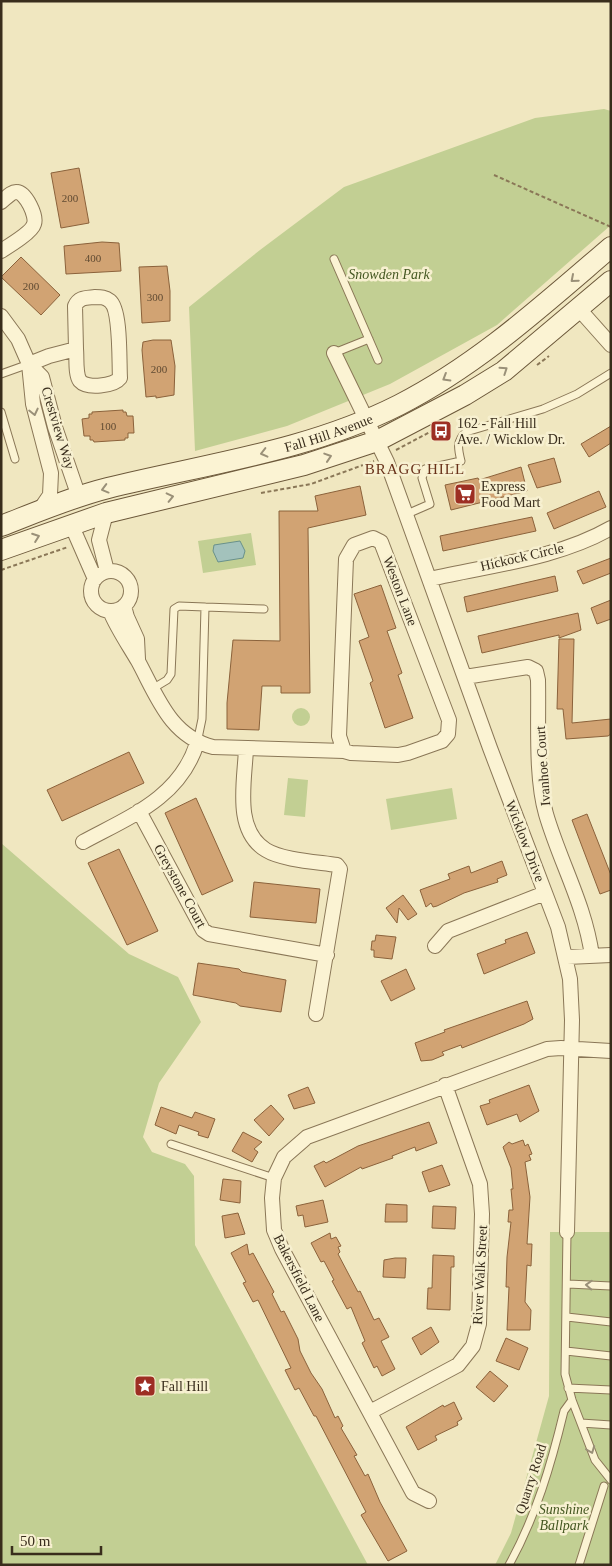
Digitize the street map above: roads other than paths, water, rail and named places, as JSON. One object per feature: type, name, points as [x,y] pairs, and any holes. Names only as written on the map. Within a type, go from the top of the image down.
[{"type":"main road","name":"Fall Hill Avenue","points":[[1,526],[79,496],[266,452],[366,419],[398,405],[450,376],[485,352],[509,334],[611,247]]},
{"type":"main road","name":"Fall Hill Avenue","points":[[1,550],[106,513],[304,465],[377,441],[465,395],[504,371],[611,281]]},
{"type":"main road","points":[[71,524],[79,496]]},
{"type":"street","points":[[1,202],[18,192],[22,194],[36,218],[33,228],[1,251]]},
{"type":"street","points":[[103,297],[109,300],[116,312],[120,378],[111,385],[85,384],[80,381],[76,350],[75,306],[77,301],[82,298],[103,297]]},
{"type":"street","points":[[579,309],[611,345]]},
{"type":"street","name":"Crestview Way","points":[[1,316],[18,339],[29,364],[33,404],[52,478],[48,499],[38,512]]},
{"type":"street","points":[[29,364],[49,356],[76,350]]},
{"type":"street","points":[[334,354],[366,419]]},
{"type":"street","name":"Crestview Way","points":[[29,364],[42,377],[55,427],[79,496]]},
{"type":"street","name":"Wicklow Drive","points":[[366,419],[407,514],[567,957],[572,1020],[567,1232]]},
{"type":"street","points":[[106,513],[100,540],[107,571]]},
{"type":"street","name":"Weston Lane","points":[[71,524],[95,579],[92,596],[99,606],[110,611],[168,716],[182,732],[197,743],[213,747],[344,750],[350,753],[398,755],[442,741],[448,734],[449,720],[382,542],[373,538],[354,546],[346,559],[339,736],[344,750]]},
{"type":"street","name":"Hickock Circle","points":[[430,579],[557,551],[595,537],[611,528]]},
{"type":"street","points":[[95,579],[107,571],[120,573],[129,582],[131,595],[124,606],[110,611]]},
{"type":"street","name":"Weston Lane","points":[[124,606],[137,639],[138,662]]},
{"type":"street","name":"Ivanhoe Court","points":[[465,677],[528,667],[536,671],[538,680],[541,781],[546,813],[581,906],[592,956]]},
{"type":"street","points":[[83,842],[166,794],[187,768],[197,743]]},
{"type":"street","points":[[246,748],[244,810],[251,834],[264,850],[276,854],[337,865],[340,869],[316,1014]]},
{"type":"street","name":"Greystone Court","points":[[139,811],[203,930],[209,934],[327,955]]},
{"type":"street","points":[[436,946],[448,931],[545,894]]},
{"type":"street","points":[[567,957],[611,954]]},
{"type":"street","name":"Bakersfield Lane","points":[[429,1501],[413,1493],[274,1230],[272,1198],[274,1178],[284,1157],[307,1137],[543,1050],[572,1048],[611,1051]]},
{"type":"street","name":"River Walk Street","points":[[370,1412],[458,1365],[473,1346],[479,1324],[482,1214],[480,1184],[445,1085]]},
{"type":"lane","points":[[334,259],[378,360]]},
{"type":"lane","points":[[334,354],[369,339]]},
{"type":"lane","points":[[1,374],[29,364]]},
{"type":"lane","points":[[407,514],[430,504],[422,478],[425,469],[461,461],[458,444],[461,436],[472,430],[549,406],[583,390],[611,373]]},
{"type":"lane","points":[[1,412],[15,459]]},
{"type":"lane","points":[[152,689],[168,680],[171,674],[174,609],[178,606],[264,610]]},
{"type":"lane","points":[[197,743],[202,719],[205,607]]},
{"type":"lane","points":[[171,1144],[274,1178]]},
{"type":"lane","name":"Wicklow Drive","points":[[567,1232],[568,1284],[565,1374],[572,1400],[595,1460],[611,1480]]},
{"type":"lane","points":[[568,1284],[611,1286]]},
{"type":"lane","points":[[567,1317],[611,1322]]},
{"type":"lane","points":[[566,1351],[611,1356]]},
{"type":"lane","points":[[568,1388],[611,1390]]},
{"type":"lane","name":"Quarry Road","points":[[509,1565],[539,1501],[564,1411],[572,1400]]},
{"type":"lane","points":[[581,1423],[611,1425]]},
{"type":"lane","points":[[578,1565],[604,1486]]},
{"type":"water","points":[[240,541],[245,551],[243,558],[218,562],[213,551],[214,545]]},
{"type":"place","name":"162 - Fall Hill Ave. / Wicklow Dr.","points":[[441,431]]},
{"type":"place","name":"Express Food Mart","points":[[465,494]]},
{"type":"place","name":"Fall Hill","points":[[145,1386]]},
{"type":"district","name":"BRAGG HILL","points":[[415,469]]},
{"type":"park label","name":"Snowden Park","points":[[389,274]]},
{"type":"park label","name":"Sunshine Ballpark","points":[[564,1518]]}]
